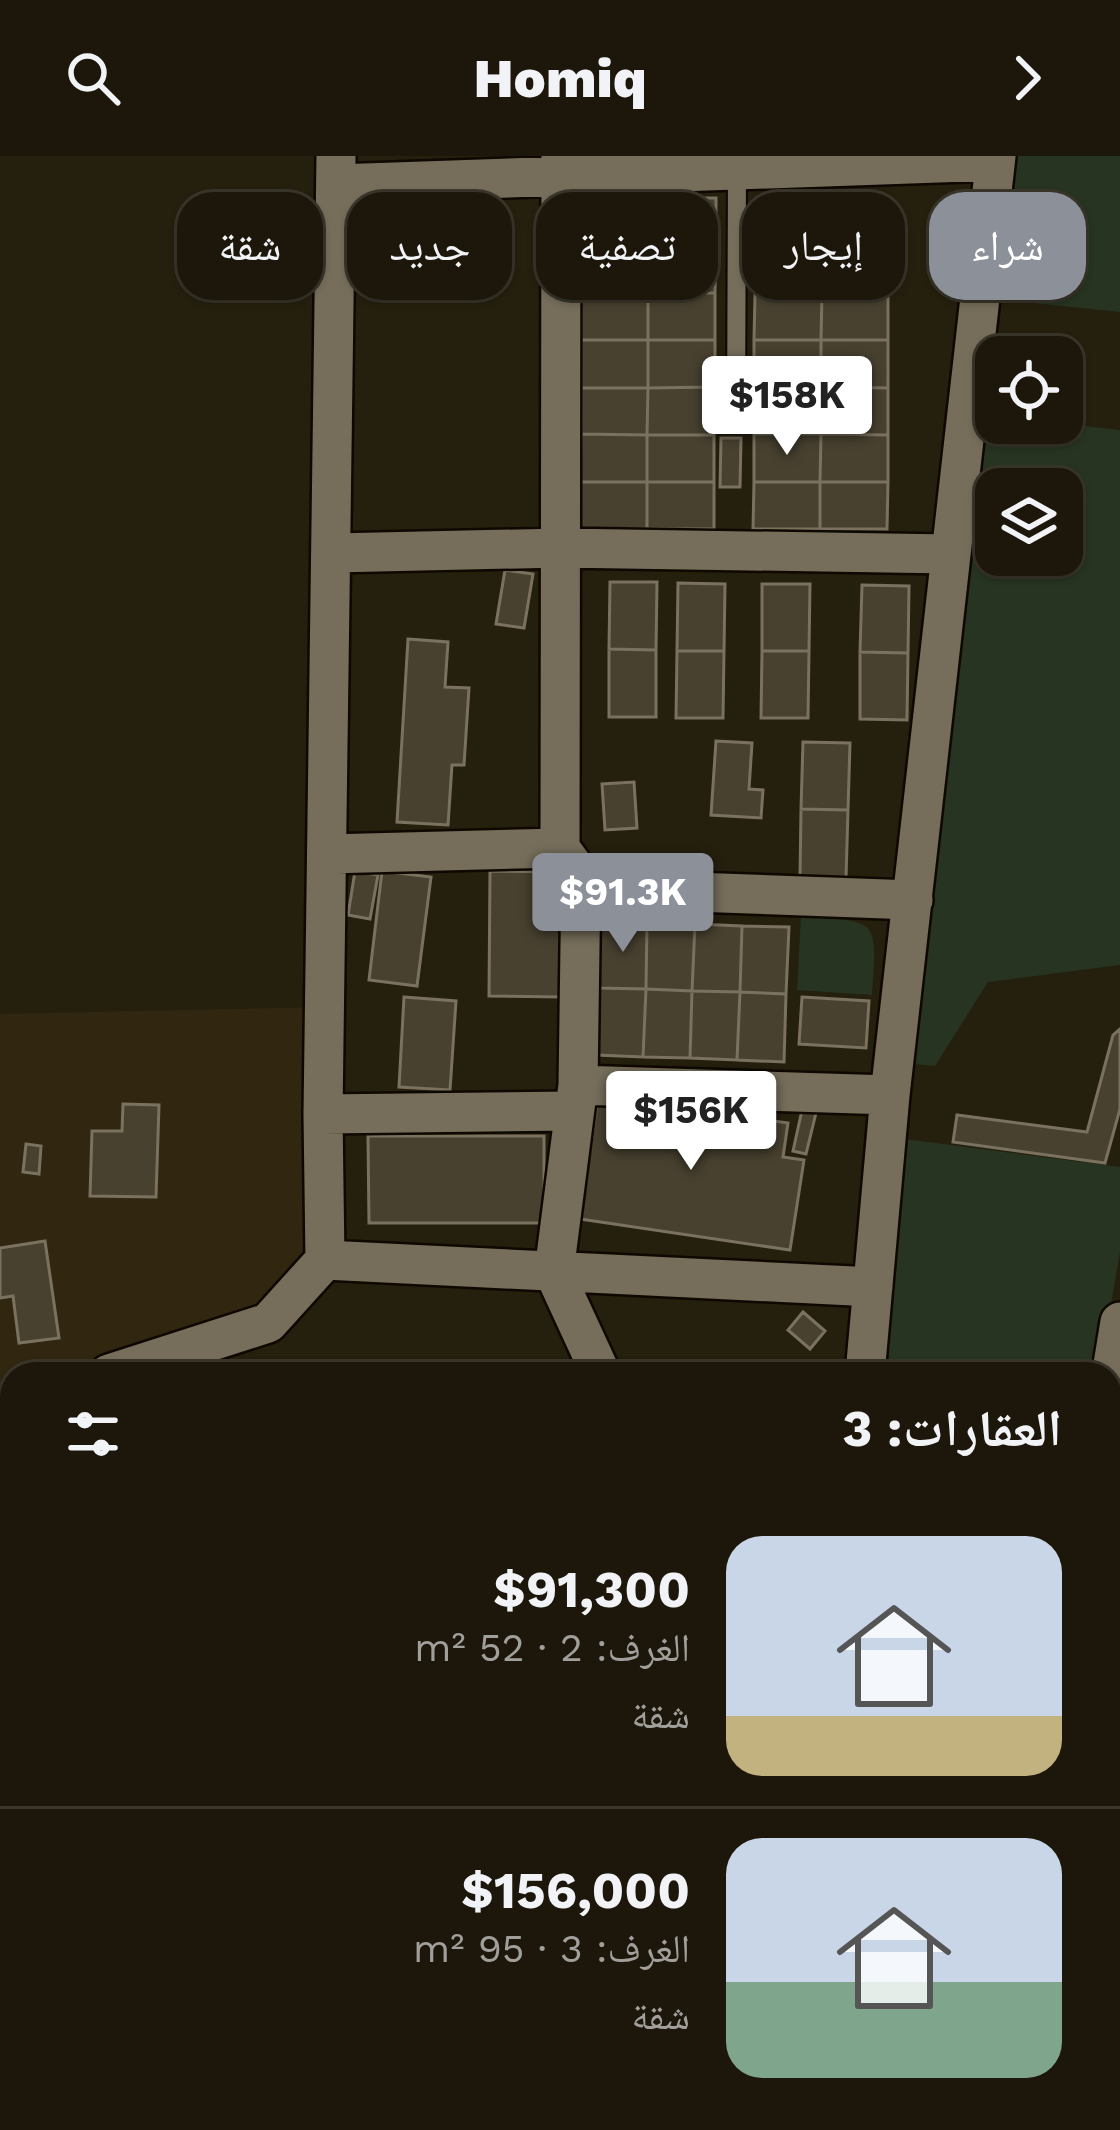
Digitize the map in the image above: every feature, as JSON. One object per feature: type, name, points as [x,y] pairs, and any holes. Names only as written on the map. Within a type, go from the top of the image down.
[{"type":"street","points":[[146,1362],[268,1323],[325,1260],[336,170],[561,166],[737,171],[785,163],[996,158],[890,1095],[866,1362]]},
{"type":"street","points":[[561,166],[561,548],[576,1098],[554,1271],[596,1362]]},
{"type":"street","points":[[333,553],[561,548],[950,554]]},
{"type":"street","points":[[327,854],[570,863],[609,889],[913,900]]},
{"type":"street","points":[[323,1114],[576,1098],[890,1095]]},
{"type":"street","points":[[325,1260],[873,1287]]},
{"type":"street","points":[[1113,1362],[1120,1322]]},
{"type":"lane","points":[[736,419],[737,171]]},
{"type":"shaded area","points":[[324,1007],[325,1260],[268,1323],[146,1362],[0,1362],[0,1014]]},
{"type":"green space","points":[[1011,156],[1120,156],[1120,312],[1003,300],[1086,300],[1086,192],[1004,192]]},
{"type":"green space","points":[[1083,426],[1120,430],[1120,965],[988,982],[935,1066],[904,1063],[975,440],[975,444],[1083,444]]},
{"type":"green space","points":[[801,916],[846,920],[868,928],[874,951],[872,995],[797,990]]},
{"type":"green space","points":[[905,1139],[1120,1167],[1120,1252],[1101,1362],[882,1362]]},
{"type":"building","points":[[581,300],[648,300],[648,340],[581,340]]},
{"type":"building","points":[[648,300],[715,300],[715,340],[648,340]]},
{"type":"building","points":[[755,300],[822,300],[821,340],[754,340]]},
{"type":"building","points":[[822,300],[888,300],[888,340],[821,340]]},
{"type":"building","points":[[581,340],[648,340],[648,388],[581,388]]},
{"type":"building","points":[[648,340],[715,340],[715,387],[648,388]]},
{"type":"building","points":[[754,340],[821,340],[821,387],[754,387]]},
{"type":"building","points":[[821,340],[888,340],[888,388],[821,387]]},
{"type":"building","points":[[715,387],[714,435],[647,435],[648,388]]},
{"type":"building","points":[[754,387],[821,387],[821,434],[754,434]]},
{"type":"building","points":[[821,387],[888,388],[888,435],[821,434]]},
{"type":"building","points":[[581,388],[648,388],[647,435],[581,434]]},
{"type":"building","points":[[581,434],[647,435],[647,482],[580,482]]},
{"type":"building","points":[[754,434],[821,434],[820,482],[754,482]]},
{"type":"building","points":[[821,434],[888,435],[888,482],[820,482]]},
{"type":"building","points":[[647,435],[714,435],[714,482],[647,482]]},
{"type":"building","points":[[721,438],[741,438],[740,487],[720,487]]},
{"type":"building","points":[[580,482],[647,482],[647,529],[580,529]]},
{"type":"building","points":[[647,482],[714,482],[714,529],[647,529]]},
{"type":"building","points":[[754,482],[820,482],[820,529],[753,529]]},
{"type":"building","points":[[820,482],[888,482],[887,529],[820,529]]},
{"type":"building","points":[[505,570],[533,574],[524,628],[496,624]]},
{"type":"building","points":[[610,582],[657,582],[656,650],[609,649]]},
{"type":"building","points":[[678,583],[725,584],[724,651],[677,651]]},
{"type":"building","points":[[762,584],[810,584],[809,651],[762,651]]},
{"type":"building","points":[[862,585],[909,586],[908,653],[860,652]]},
{"type":"building","points":[[408,639],[448,642],[445,687],[469,688],[464,765],[452,765],[448,825],[397,822]]},
{"type":"building","points":[[609,649],[656,650],[656,717],[609,717]]},
{"type":"building","points":[[677,651],[724,651],[723,718],[676,718]]},
{"type":"building","points":[[762,651],[809,651],[808,718],[761,718]]},
{"type":"building","points":[[860,652],[908,653],[907,720],[860,719]]},
{"type":"building","points":[[716,741],[752,743],[749,789],[763,790],[761,818],[711,815]]},
{"type":"building","points":[[803,742],[850,743],[848,810],[801,809]]},
{"type":"building","points":[[634,782],[637,828],[605,830],[602,784]]},
{"type":"building","points":[[801,809],[848,810],[846,878],[800,876]]},
{"type":"building","points":[[355,871],[378,875],[370,919],[348,915]]},
{"type":"building","points":[[382,871],[431,877],[417,986],[369,980]]},
{"type":"building","points":[[490,871],[562,872],[561,997],[489,996]]},
{"type":"building","points":[[601,921],[647,922],[646,989],[598,988]]},
{"type":"building","points":[[647,922],[695,924],[692,991],[646,989]]},
{"type":"building","points":[[695,924],[742,926],[740,992],[692,991]]},
{"type":"building","points":[[742,926],[789,927],[786,994],[740,992]]},
{"type":"building","points":[[598,988],[646,989],[643,1057],[596,1055]]},
{"type":"building","points":[[646,989],[692,991],[690,1058],[643,1057]]},
{"type":"building","points":[[692,991],[740,992],[737,1060],[690,1058]]},
{"type":"building","points":[[740,992],[786,994],[784,1062],[737,1060]]},
{"type":"building","points":[[404,997],[456,1001],[450,1090],[399,1087]]},
{"type":"building","points":[[802,997],[869,1001],[866,1048],[799,1044]]},
{"type":"building","points":[[1120,1029],[1120,1109],[1105,1163],[953,1142],[957,1115],[1087,1132],[1113,1035]]},
{"type":"building","points":[[598,1095],[788,1123],[783,1157],[804,1160],[790,1250],[580,1219]]},
{"type":"building","points":[[123,1104],[159,1105],[156,1197],[90,1196],[92,1131],[122,1131]]},
{"type":"building","points":[[802,1110],[816,1113],[806,1154],[793,1151]]},
{"type":"building","points":[[368,1136],[544,1136],[544,1223],[369,1223]]},
{"type":"building","points":[[26,1144],[41,1146],[39,1174],[23,1172]]},
{"type":"building","points":[[45,1241],[59,1338],[19,1343],[13,1296],[0,1298],[0,1248]]},
{"type":"building","points":[[803,1312],[825,1331],[810,1349],[788,1330]]}]
